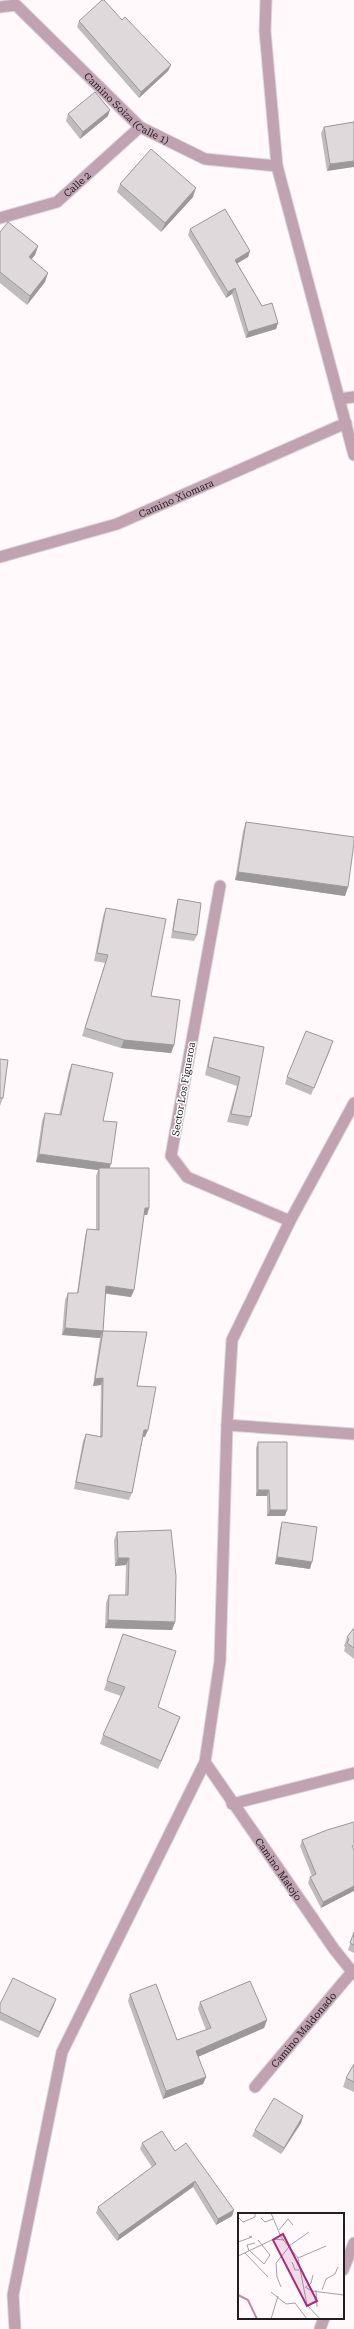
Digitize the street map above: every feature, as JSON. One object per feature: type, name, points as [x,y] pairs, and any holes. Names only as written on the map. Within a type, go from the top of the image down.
[{"type":"street","points":[[266,0],[265,30],[277,166],[354,455]]},
{"type":"street","name":"Camino Soiza (Calle 1)","points":[[0,7],[14,3],[140,127],[205,159],[277,166]]},
{"type":"street","name":"Calle 2","points":[[0,218],[57,202],[140,127]]},
{"type":"street","points":[[339,400],[354,397]]},
{"type":"street","name":"Camino Xiomara","points":[[0,557],[117,524],[346,423]]},
{"type":"street","name":"Sector Los Figueroa","points":[[220,886],[171,1156],[187,1177],[290,1220]]},
{"type":"street","points":[[15,2329],[13,2295],[62,2052],[205,1762],[220,1661],[227,1426],[232,1340],[290,1220],[354,1103]]},
{"type":"street","points":[[227,1426],[354,1434]]},
{"type":"street","name":"Camino Matojo","points":[[205,1762],[232,1804],[353,1974]]},
{"type":"street","points":[[232,1804],[354,1773]]},
{"type":"street","name":"Camino Maldonado","points":[[255,2088],[353,1974]]},
{"type":"street","points":[[344,2268],[354,2243]]},
{"type":"street","points":[[320,2329],[324,2319]]},
{"type":"building","points":[[102,0],[104,0],[122,20],[125,17],[171,65],[141,92],[79,21]]},
{"type":"building","points":[[95,92],[110,110],[83,132],[68,114]]},
{"type":"building","points":[[354,122],[354,161],[330,164],[324,127]]},
{"type":"building","points":[[151,149],[196,188],[165,223],[120,184]]},
{"type":"building","points":[[225,209],[250,251],[235,260],[262,306],[272,303],[278,323],[248,332],[235,288],[228,292],[190,229]]},
{"type":"building","points":[[8,222],[38,246],[29,257],[48,273],[30,296],[0,272],[0,232]]},
{"type":"building","points":[[246,822],[354,837],[348,887],[238,872]]},
{"type":"building","points":[[178,899],[201,903],[197,935],[173,931]]},
{"type":"building","points":[[106,908],[166,919],[151,996],[180,1000],[174,1045],[124,1040],[85,1028],[108,955],[97,953]]},
{"type":"building","points":[[306,1031],[333,1041],[314,1088],[287,1077]]},
{"type":"building","points":[[214,1037],[264,1047],[251,1117],[231,1114],[240,1077],[208,1067]]},
{"type":"building","points":[[0,1059],[8,1060],[3,1098],[0,1098]]},
{"type":"building","points":[[72,1064],[113,1073],[103,1121],[117,1122],[111,1164],[39,1154],[45,1113],[61,1115]]},
{"type":"building","points":[[99,1168],[149,1168],[149,1208],[145,1208],[134,1290],[106,1286],[103,1331],[65,1328],[68,1293],[78,1293],[87,1229],[99,1230]]},
{"type":"building","points":[[103,1331],[147,1332],[137,1386],[156,1387],[148,1430],[144,1430],[132,1493],[76,1482],[86,1434],[102,1437],[103,1378],[95,1379]]},
{"type":"building","points":[[258,1442],[287,1442],[287,1510],[270,1510],[269,1490],[258,1490]]},
{"type":"building","points":[[282,1522],[317,1527],[312,1562],[277,1557]]},
{"type":"building","points":[[171,1530],[176,1576],[175,1622],[108,1620],[109,1595],[128,1595],[129,1558],[118,1558],[117,1532]]},
{"type":"building","points":[[354,1628],[354,1648],[347,1643],[349,1639],[347,1637]]},
{"type":"building","points":[[123,1634],[176,1651],[158,1707],[180,1717],[161,1761],[103,1735],[125,1687],[107,1681]]},
{"type":"building","points":[[354,1822],[354,1846],[352,1846],[354,1850],[354,1886],[323,1902],[310,1877],[316,1874],[302,1840],[327,1830]]},
{"type":"building","points":[[354,1932],[354,1945],[350,1943]]},
{"type":"building","points":[[13,1978],[56,1999],[40,2032],[0,2012],[0,2004]]},
{"type":"building","points":[[250,1981],[267,2020],[196,2051],[206,2077],[166,2091],[130,1994],[156,1984],[177,2040],[211,2028],[200,2002]]},
{"type":"building","points":[[354,2064],[354,2082],[346,2078]]},
{"type":"building","points":[[274,2098],[303,2116],[284,2148],[255,2130]]},
{"type":"building","points":[[162,2131],[175,2151],[186,2143],[234,2210],[218,2219],[195,2181],[119,2235],[98,2207],[156,2164],[142,2143]]}]
